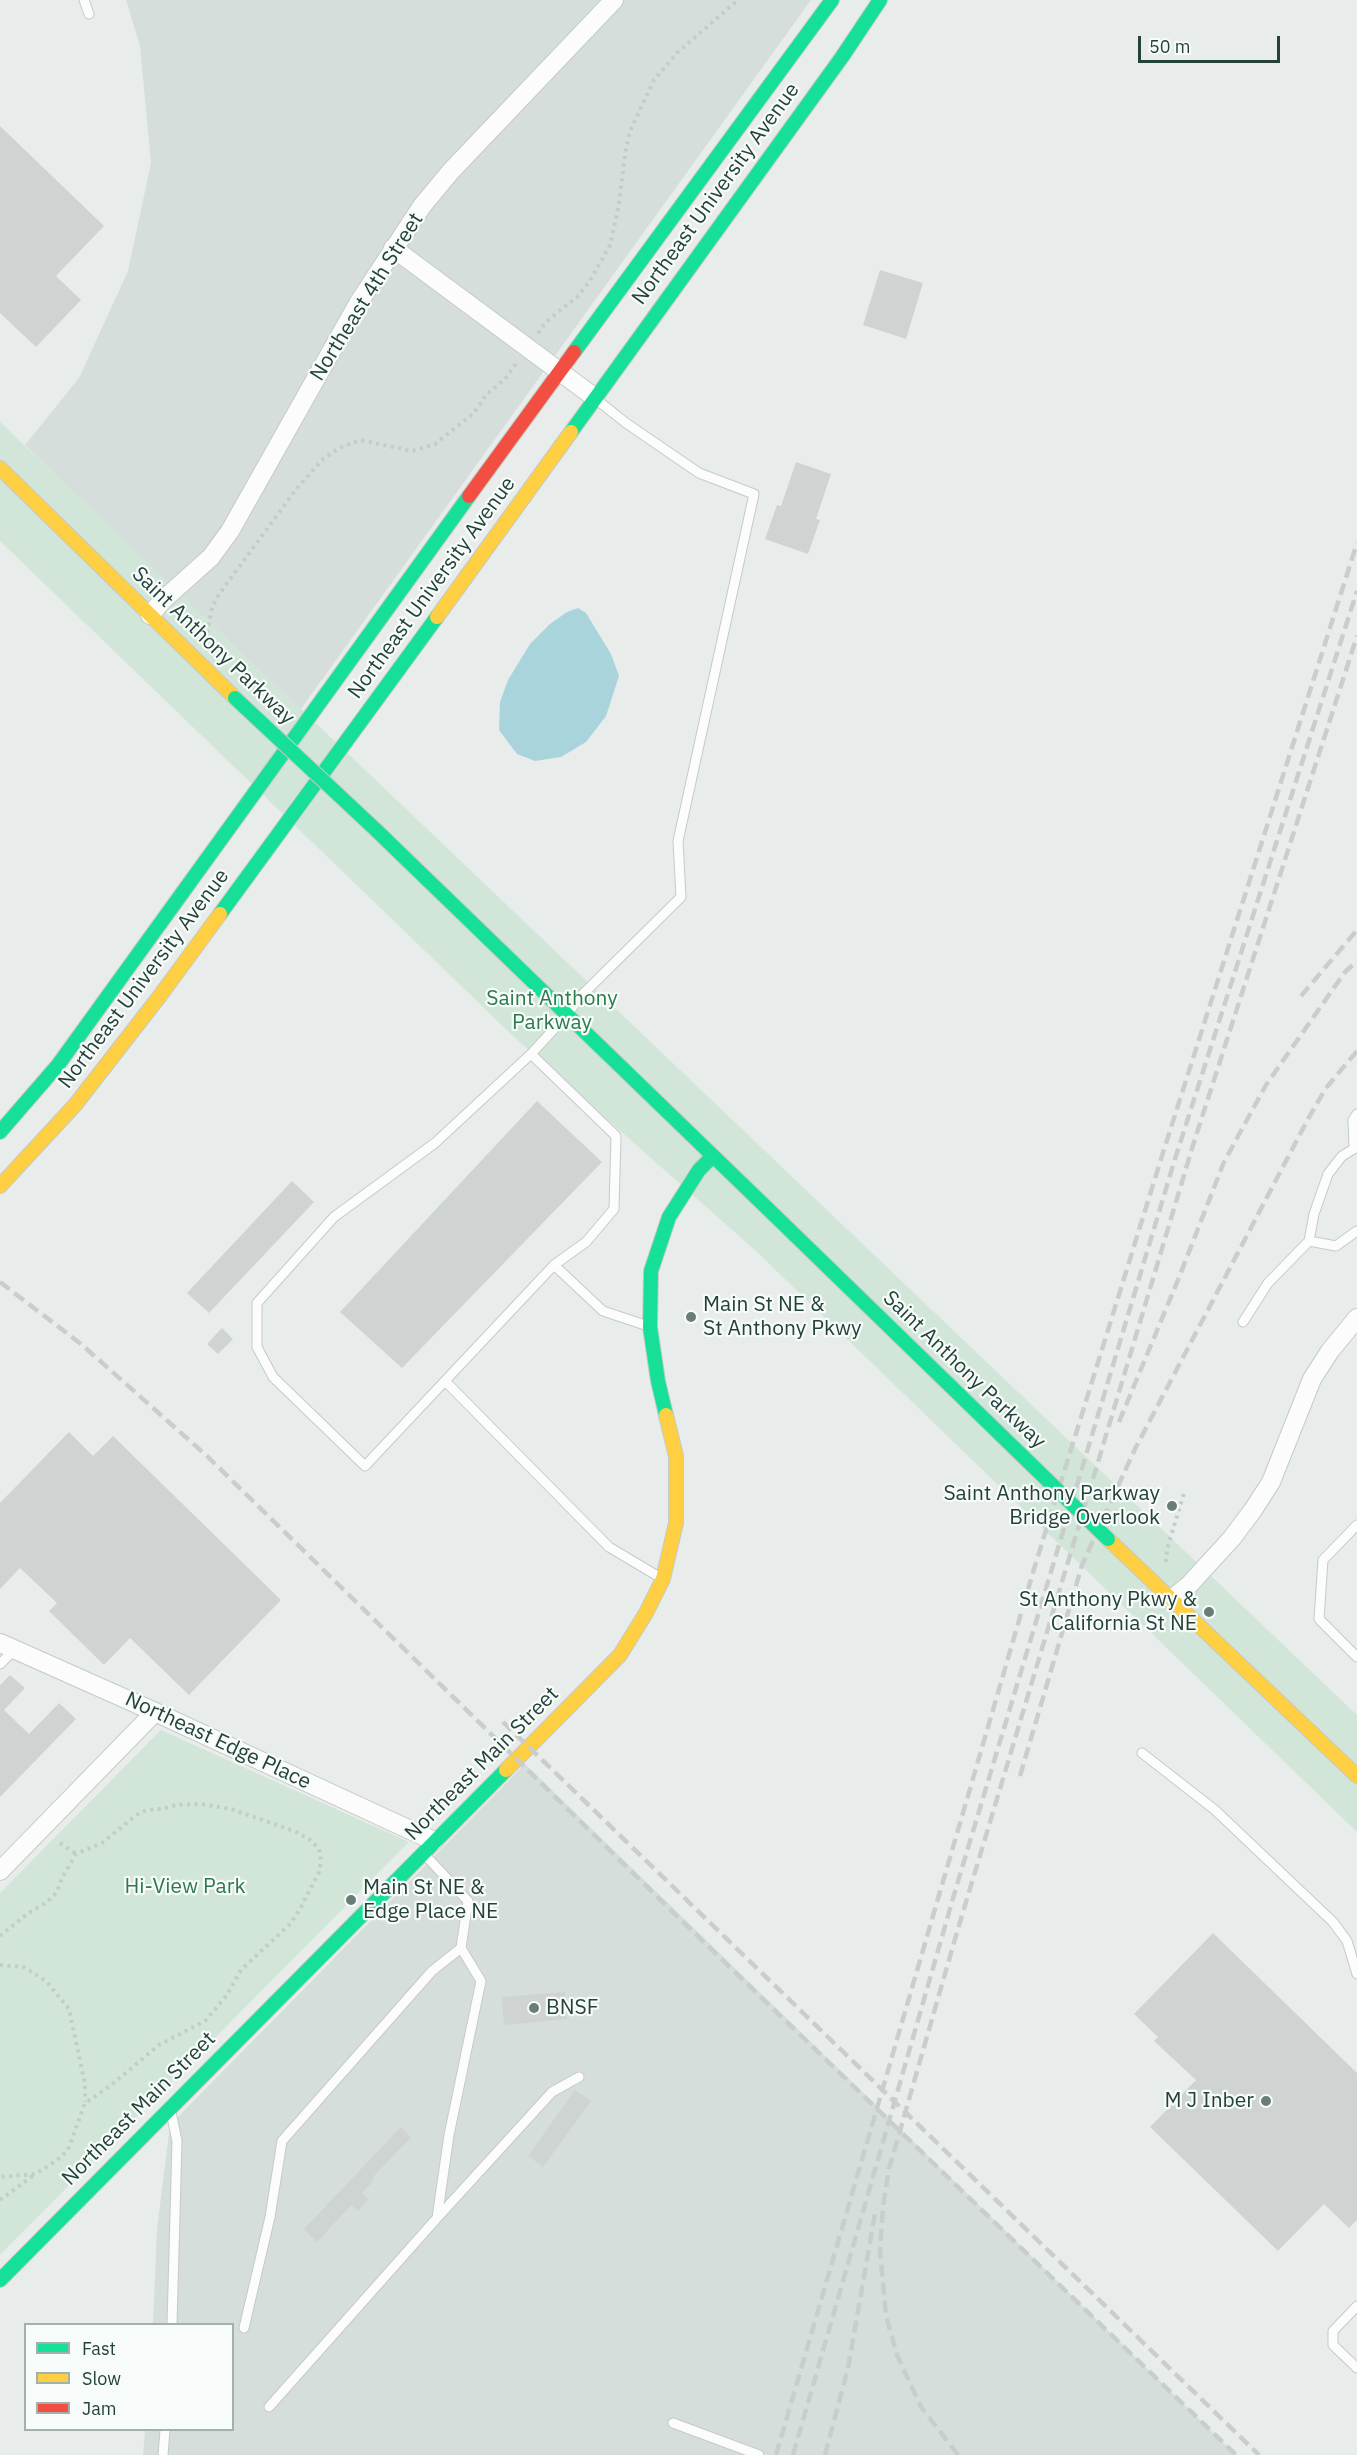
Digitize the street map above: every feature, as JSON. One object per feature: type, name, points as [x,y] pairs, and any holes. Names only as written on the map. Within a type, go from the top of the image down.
[{"type":"street","name":"Northeast 4th Street","points":[[150,615],[163,600],[211,557],[230,531],[359,302],[422,206],[451,171],[614,0]]},
{"type":"street","name":"Northeast University Avenue","points":[[0,1132],[19,1112],[85,1028],[504,447],[832,0]]},
{"type":"street","name":"Northeast University Avenue","points":[[0,1186],[75,1106],[159,997],[842,57],[880,0]]},
{"type":"street","points":[[393,248],[594,398]]},
{"type":"street","name":"Saint Anthony Parkway","points":[[0,468],[235,698],[376,830],[566,1017],[1357,1776]]},
{"type":"street","name":"Northeast Main Street","points":[[0,2280],[620,1654],[646,1613],[663,1579],[676,1524],[676,1456],[658,1381],[650,1327],[651,1271],[669,1217],[699,1170],[712,1157]]},
{"type":"street","points":[[1172,1599],[1189,1585],[1232,1538],[1259,1501],[1271,1482],[1312,1379],[1330,1351],[1357,1318]]},
{"type":"street","name":"Northeast Edge Place","points":[[7,1646],[155,1712],[429,1847]]},
{"type":"street","points":[[0,1871],[155,1712]]},
{"type":"lane","points":[[84,0],[89,14]]},
{"type":"lane","points":[[531,1054],[616,1136],[614,1209],[586,1242],[555,1265],[365,1466],[273,1377],[257,1347],[257,1303],[334,1217],[435,1143],[531,1054],[566,1017],[579,998],[681,897],[678,841],[754,494],[699,473],[594,398]]},
{"type":"lane","points":[[1243,1322],[1268,1284],[1309,1241],[1314,1214],[1328,1174],[1342,1156],[1356,1147],[1353,1119],[1357,1114]]},
{"type":"lane","points":[[1309,1241],[1336,1246],[1357,1231]]},
{"type":"lane","points":[[555,1265],[603,1311],[650,1327]]},
{"type":"lane","points":[[445,1381],[609,1547],[663,1579]]},
{"type":"lane","points":[[1357,1525],[1323,1560],[1318,1619],[1357,1657]]},
{"type":"lane","points":[[0,1664],[7,1646]]},
{"type":"lane","points":[[1142,1753],[1215,1810],[1334,1922],[1347,1941],[1357,1974]]},
{"type":"lane","points":[[429,1847],[468,1901],[461,1948],[481,1981],[449,2135],[437,2218]]},
{"type":"lane","points":[[244,2328],[270,2217],[282,2141],[432,1971],[461,1948]]},
{"type":"lane","points":[[269,2407],[552,2092],[579,2077]]},
{"type":"lane","points":[[170,2108],[177,2141],[172,2323]]},
{"type":"lane","points":[[1357,2306],[1333,2331],[1333,2345],[1357,2368]]},
{"type":"lane","points":[[673,2423],[759,2455]]},
{"type":"lane","points":[[163,2455],[165,2431]]},
{"type":"path","points":[[546,322],[578,296],[600,267],[610,245],[630,131],[654,80],[677,53],[738,0]]},
{"type":"path","points":[[207,633],[212,608],[217,597],[297,488],[324,459],[339,448],[360,440],[401,450],[422,449],[447,435],[474,413],[486,396],[505,379]]},
{"type":"path","points":[[1166,1562],[1167,1549],[1185,1490]]},
{"type":"path","points":[[60,1843],[72,1854],[76,1854],[102,1843],[139,1813],[176,1805],[201,1804],[231,1809],[294,1831],[309,1839],[319,1849],[321,1861],[310,1891],[291,1923],[241,1970],[227,1995],[205,2021],[159,2045],[110,2086],[85,2103]]},
{"type":"path","points":[[0,1936],[52,1897],[76,1854]]},
{"type":"path","points":[[0,1965],[23,1967],[35,1974],[47,1982],[69,2009],[85,2084],[85,2103],[68,2150],[0,2200]]},
{"type":"path","points":[[0,2177],[35,2174]]},
{"type":"shaded area","points":[[126,0],[811,0],[298,713],[25,445],[79,378],[128,271],[151,163],[140,46]]},
{"type":"shaded area","points":[[525,1764],[1236,2455],[143,2455],[145,2431],[234,2431],[234,2323],[153,2323],[157,2229],[170,2125]]},
{"type":"green space","name":"Saint Anthony Parkway","points":[[0,422],[1357,1715],[1357,1832],[757,1252],[513,1036],[0,541]]},
{"type":"green space","name":"Hi-View Park","points":[[161,1730],[409,1842],[0,2255],[0,1893]]},
{"type":"water","points":[[578,608],[586,613],[611,654],[619,676],[606,716],[586,742],[561,757],[535,761],[517,754],[499,730],[500,702],[508,680],[530,644],[550,624],[567,612]]},
{"type":"building","points":[[0,126],[104,226],[56,276],[81,300],[36,347],[0,313]]},
{"type":"building","points":[[880,270],[923,283],[906,339],[863,325]]},
{"type":"building","points":[[796,462],[831,474],[816,519],[820,520],[808,554],[765,539],[777,505],[781,506]]},
{"type":"building","points":[[537,1101],[602,1162],[402,1368],[340,1312]]},
{"type":"building","points":[[292,1181],[314,1202],[209,1313],[187,1293]]},
{"type":"building","points":[[222,1328],[233,1339],[218,1354],[207,1344]]},
{"type":"building","points":[[69,1432],[93,1456],[113,1436],[281,1600],[189,1695],[130,1638],[104,1665],[49,1611],[57,1603],[20,1568],[0,1589],[0,1503]]},
{"type":"building","points":[[10,1675],[25,1688],[4,1710],[29,1734],[59,1703],[76,1719],[0,1797],[0,1685]]},
{"type":"building","name":"M J Inber","points":[[1213,1933],[1357,2073],[1357,2220],[1349,2228],[1324,2204],[1278,2251],[1150,2127],[1196,2080],[1154,2041],[1158,2037],[1134,2014]]},
{"type":"building","name":"BNSF","points":[[565,1992],[567,2019],[504,2025],[502,1997]]},
{"type":"building","points":[[575,2090],[591,2101],[543,2167],[528,2156]]},
{"type":"building","points":[[401,2127],[411,2137],[372,2178],[374,2180],[362,2193],[368,2199],[358,2211],[351,2205],[317,2242],[304,2229]]},
{"type":"railway","points":[[776,2455],[1034,1569],[1161,1159],[1357,543]]},
{"type":"railway","points":[[793,2455],[956,1888],[1174,1162],[1357,591]]},
{"type":"railway","points":[[958,2455],[921,2407],[897,2355],[886,2316],[880,2250],[883,2206],[889,2169],[957,1932],[1194,1142],[1357,636]]},
{"type":"railway","points":[[1301,996],[1357,930]]},
{"type":"railway","points":[[1119,1422],[1224,1162],[1266,1085],[1345,972],[1357,961]]},
{"type":"railway","points":[[1020,1776],[1082,1565],[1135,1449],[1308,1119],[1326,1088],[1357,1051]]},
{"type":"railway","points":[[0,1282],[81,1344],[207,1456],[682,1921],[1236,2455]]},
{"type":"railway","points":[[503,1722],[1259,2455]]},
{"type":"railway","points":[[825,2455],[848,2368],[876,2208]]},
{"type":"traffic: fast","points":[[574,352],[832,0]]},
{"type":"traffic: fast","points":[[571,432],[842,57],[880,0]]},
{"type":"traffic: fast","points":[[0,1132],[58,1065],[469,496]]},
{"type":"traffic: fast","points":[[220,914],[437,617]]},
{"type":"traffic: fast","points":[[235,698],[376,830]]},
{"type":"traffic: fast","points":[[376,830],[768,1209]]},
{"type":"traffic: fast","points":[[666,1415],[650,1327],[651,1271],[669,1217],[699,1170],[712,1157]]},
{"type":"traffic: fast","points":[[768,1209],[1108,1539]]},
{"type":"traffic: fast","points":[[0,2280],[506,1770]]},
{"type":"traffic: slow","points":[[437,617],[571,432]]},
{"type":"traffic: slow","points":[[0,468],[235,698]]},
{"type":"traffic: slow","points":[[0,1186],[75,1105],[220,914]]},
{"type":"traffic: slow","points":[[506,1770],[620,1655],[646,1613],[663,1579],[676,1523],[676,1456],[666,1415]]},
{"type":"traffic: slow","points":[[1108,1539],[1357,1776]]},
{"type":"traffic: jam","points":[[469,496],[574,352]]},
{"type":"place","name":"Main St NE & St Anthony Pkwy","points":[[691,1317]]},
{"type":"place","name":"Saint Anthony Parkway Bridge Overlook","points":[[1172,1506]]},
{"type":"place","name":"St Anthony Pkwy & California St NE","points":[[1209,1612]]},
{"type":"place","name":"Main St NE & Edge Place NE","points":[[351,1900]]},
{"type":"place","name":"BNSF","points":[[534,2008]]},
{"type":"place","name":"M J Inber","points":[[1266,2101]]}]
